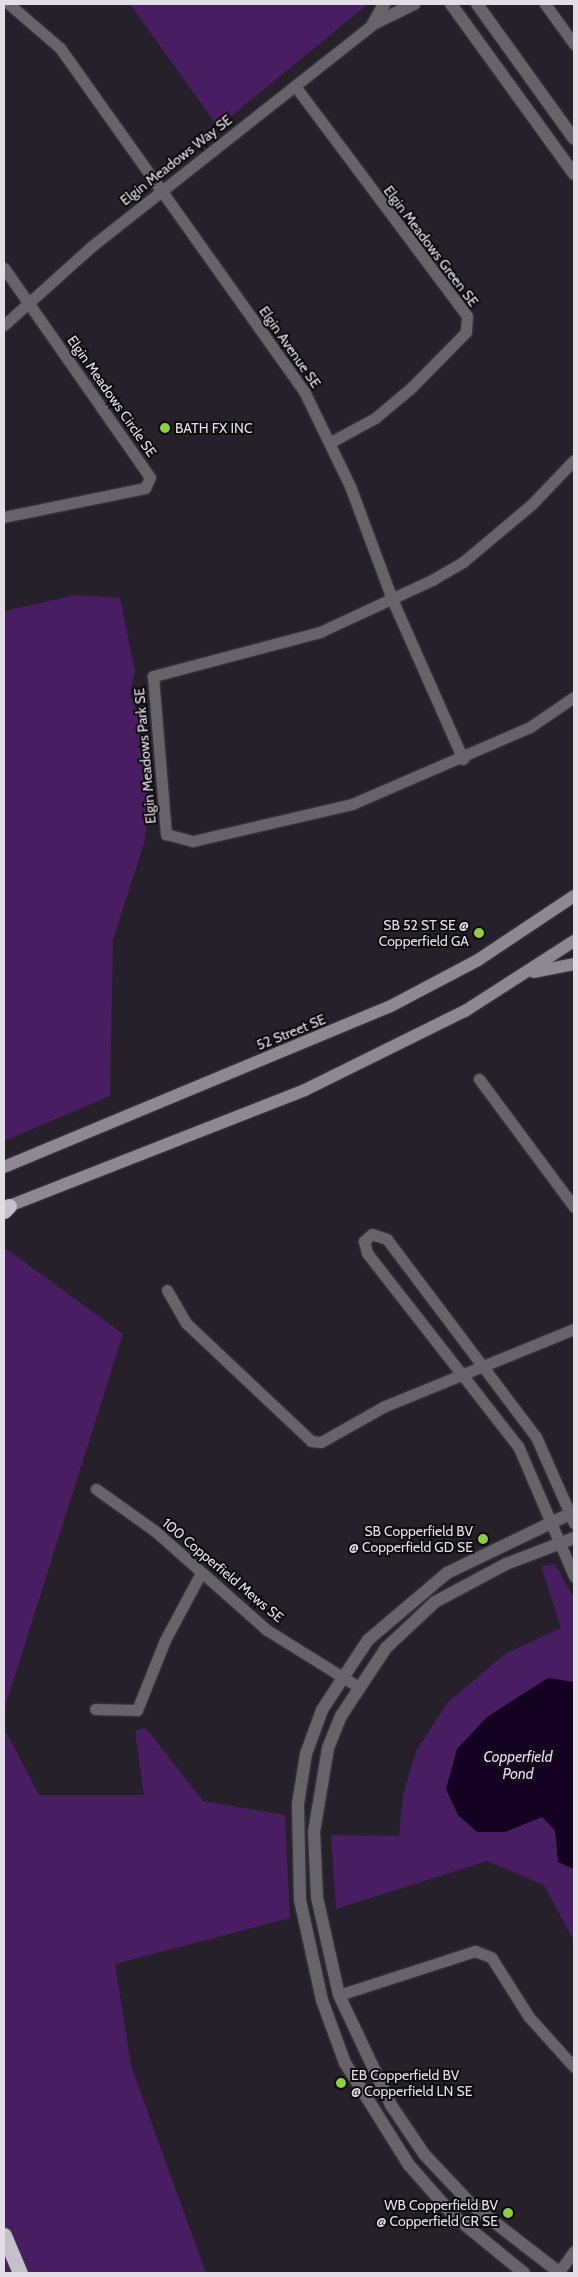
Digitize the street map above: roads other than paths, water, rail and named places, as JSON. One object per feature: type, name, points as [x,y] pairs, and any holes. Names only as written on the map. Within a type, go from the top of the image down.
[{"type":"highway","points":[[4,2235],[20,2273]]},
{"type":"main road","name":"52 Street SE","points":[[4,1167],[389,1008],[478,960],[574,896]]},
{"type":"main road","points":[[5,1208],[305,1090],[413,1040],[527,974],[574,941]]},
{"type":"main road","points":[[527,974],[574,964]]},
{"type":"street","name":"Elgin Avenue SE","points":[[8,4],[60,48],[304,391],[331,442],[392,599],[463,759]]},
{"type":"street","points":[[373,24],[384,4]]},
{"type":"street","points":[[373,24],[414,4]]},
{"type":"street","points":[[451,4],[574,174]]},
{"type":"street","points":[[477,4],[574,139]]},
{"type":"street","points":[[545,4],[574,44]]},
{"type":"street","name":"Elgin Meadows Way SE","points":[[4,325],[28,302],[161,189],[373,24]]},
{"type":"street","name":"Elgin Meadows Green SE","points":[[295,86],[467,316],[466,332],[412,387],[375,418],[331,442]]},
{"type":"street","points":[[4,268],[28,302]]},
{"type":"street","name":"Elgin Meadows Circle SE","points":[[4,516],[146,488],[150,477],[28,302]]},
{"type":"street","points":[[392,599],[463,562],[532,504],[574,460]]},
{"type":"street","name":"Elgin Meadows Park SE","points":[[392,599],[320,632],[153,676],[166,834],[192,841],[352,804],[463,759]]},
{"type":"street","points":[[463,759],[530,727],[574,697]]},
{"type":"street","points":[[479,1079],[574,1207]]},
{"type":"street","points":[[524,2273],[453,2215],[409,2165],[346,2062],[322,2000],[300,1900],[298,1804],[306,1754],[340,1676],[368,1640],[446,1573],[552,1522],[573,1516],[536,1438],[484,1365],[387,1239],[372,1234],[364,1241],[367,1254],[518,1446],[552,1522],[574,1576]]},
{"type":"street","points":[[167,1290],[186,1323],[311,1441],[321,1442],[385,1406],[462,1373],[574,1329]]},
{"type":"street","name":"100 Copperfield Mews SE","points":[[96,1489],[155,1531],[267,1630],[358,1686]]},
{"type":"street","points":[[574,1538],[506,1564],[435,1602],[386,1648],[358,1686],[328,1748],[314,1832],[317,1897],[339,1995],[363,2054],[424,2154],[472,2205],[559,2273],[574,2251]]},
{"type":"street","points":[[95,1709],[137,1710],[165,1640],[201,1573]]},
{"type":"street","points":[[339,1995],[476,1951],[491,1957],[529,2016],[574,2067]]},
{"type":"street","points":[[409,2165],[424,2154]]},
{"type":"water","name":"Copperfield Pond","points":[[548,1678],[574,1682],[574,1869],[558,1862],[555,1830],[542,1817],[505,1832],[477,1832],[458,1815],[446,1789],[457,1749],[487,1717]]},
{"type":"place","name":"BATH FX INC","points":[[165,428]]},
{"type":"place","name":"SB 52 ST SE @ Copperfield GA","points":[[479,933]]},
{"type":"place","name":"SB Copperfield BV @ Copperfield GD SE","points":[[483,1539]]},
{"type":"place","name":"EB Copperfield BV @ Copperfield LN SE","points":[[341,2083]]},
{"type":"place","name":"WB Copperfield BV @ Copperfield CR SE","points":[[508,2213]]}]
